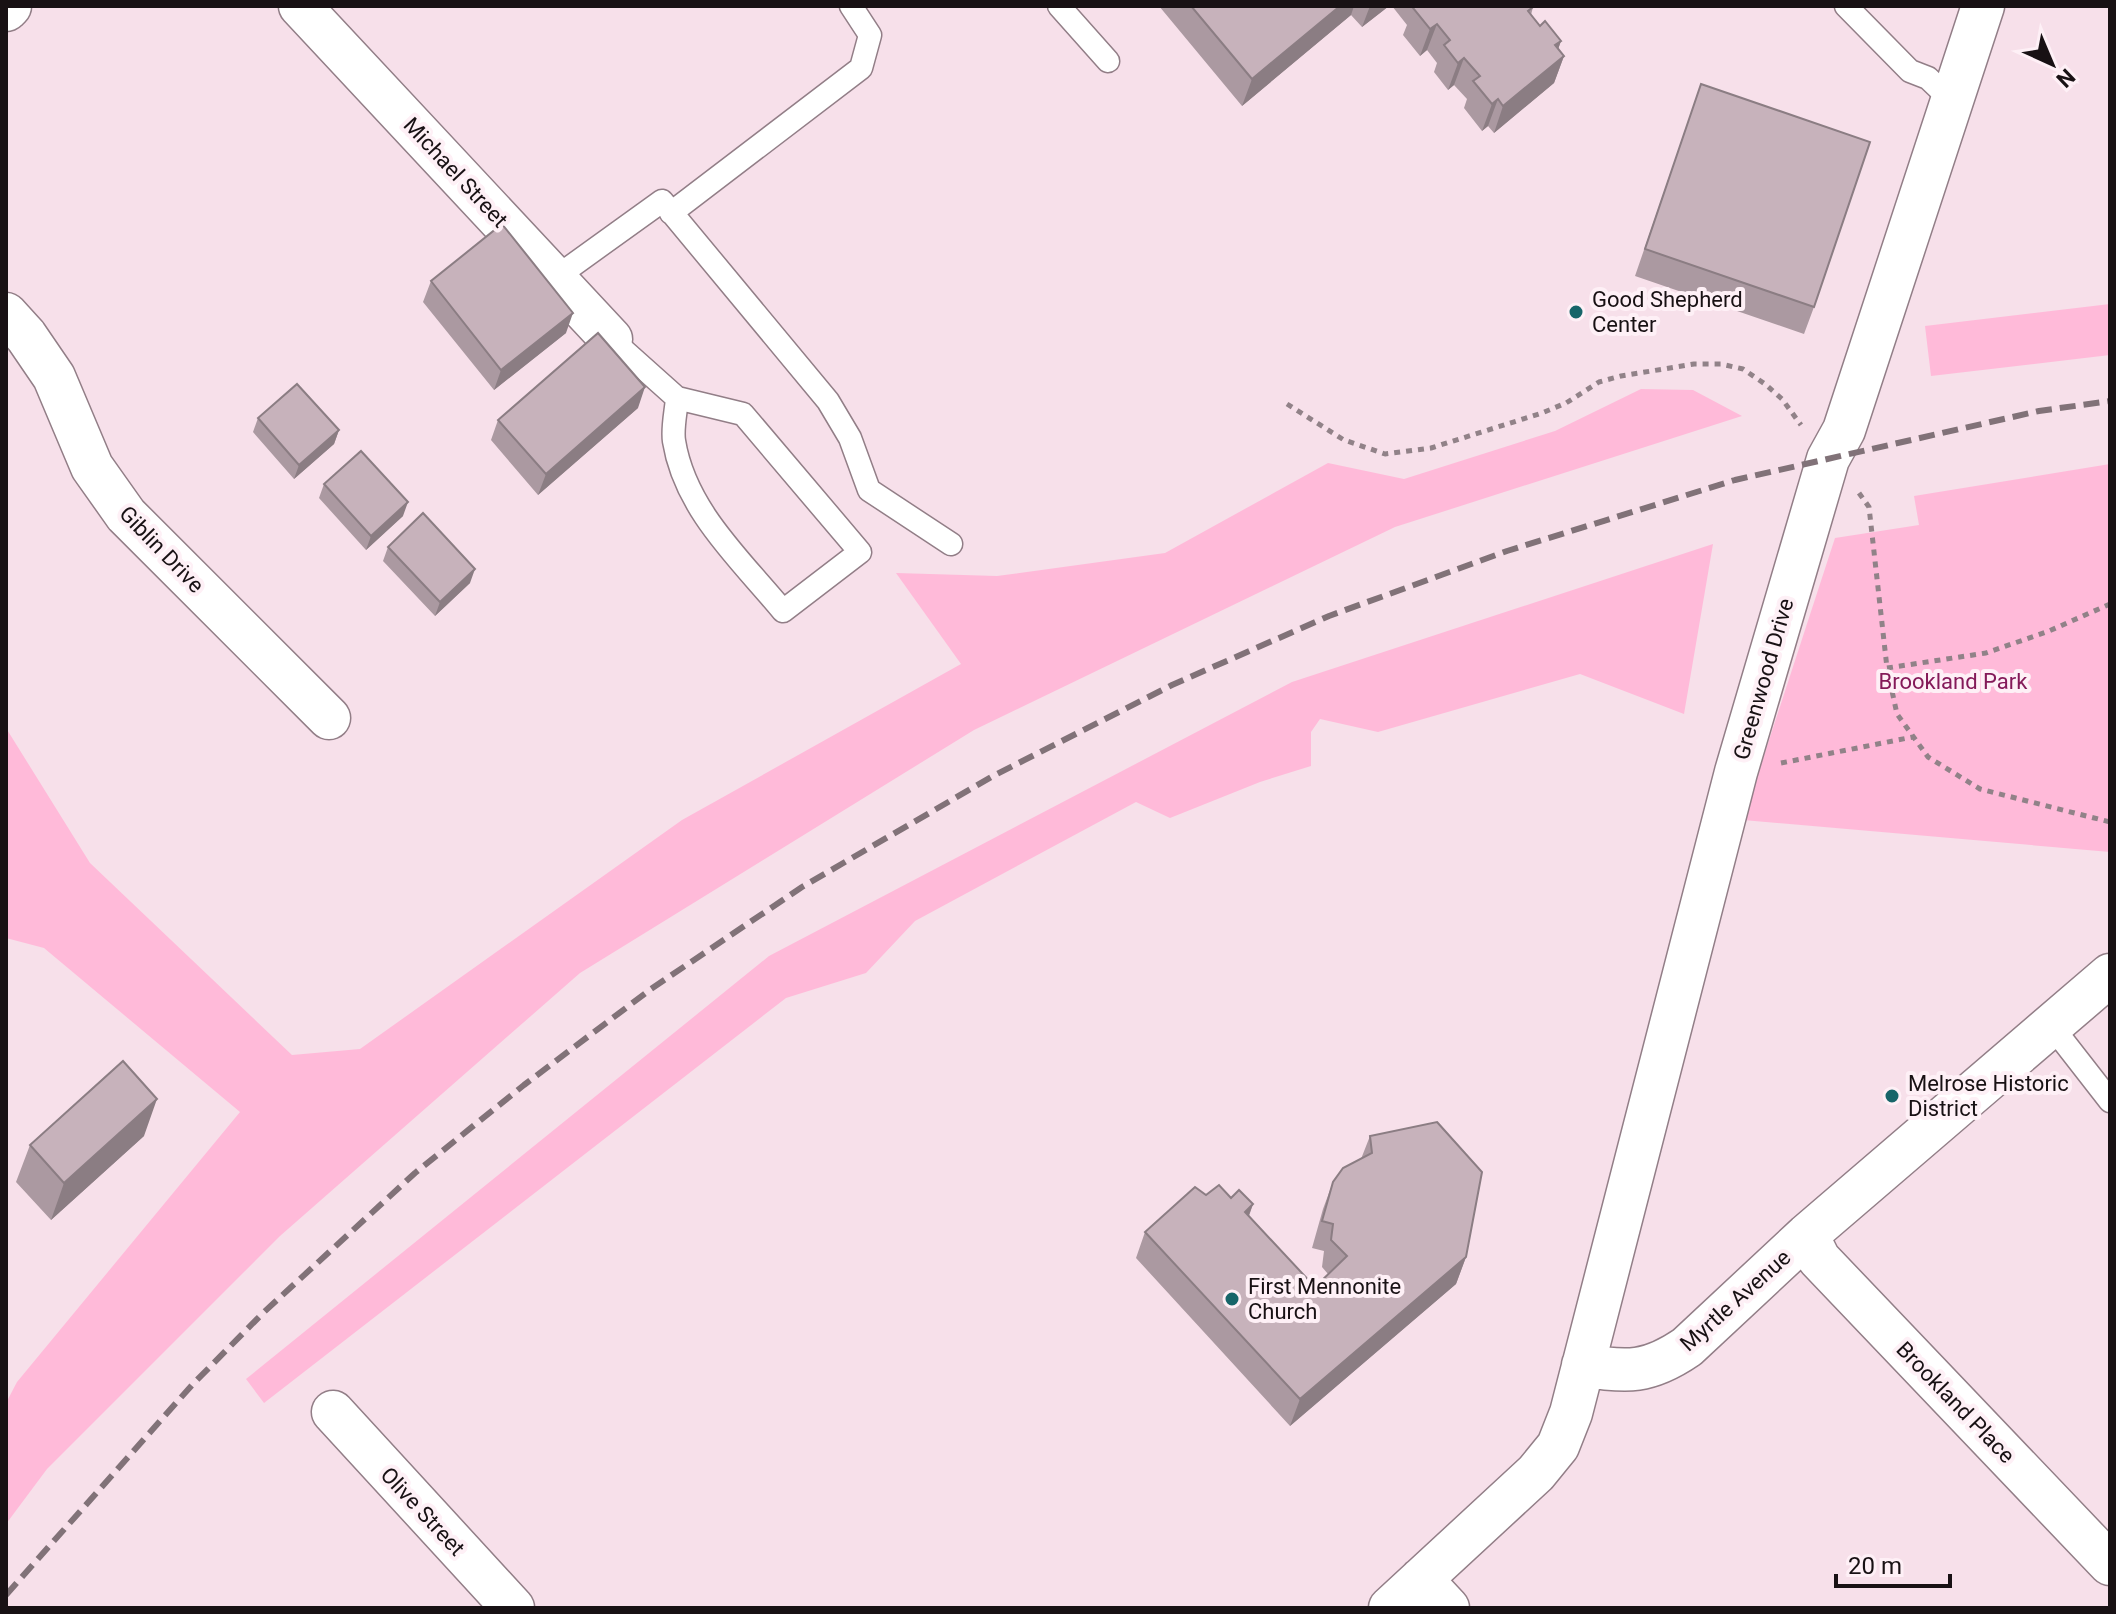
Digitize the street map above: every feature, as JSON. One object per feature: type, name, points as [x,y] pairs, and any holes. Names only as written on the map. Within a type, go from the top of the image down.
[{"type":"street","name":"Michael Street","points":[[300,6],[611,339]]},
{"type":"street","name":"Greenwood Drive","points":[[1583,1365],[1817,445],[1844,430],[1983,6]]},
{"type":"street","name":"Giblin Drive","points":[[6,314],[26,336],[54,377],[92,467],[126,515],[329,718]]},
{"type":"street","name":"Myrtle Avenue","points":[[1583,1365],[1617,1371],[1650,1368],[1687,1347],[1807,1235],[2110,975]]},
{"type":"street","name":"Brookland Place","points":[[1807,1235],[1819,1259],[2110,1564]]},
{"type":"street","points":[[1390,1608],[1434,1594],[1558,1446],[1571,1413],[1583,1365]]},
{"type":"street","name":"Olive Street","points":[[333,1412],[513,1608]]},
{"type":"lane","points":[[671,213],[861,68],[870,35],[851,6]]},
{"type":"lane","points":[[1059,6],[1108,61]]},
{"type":"lane","points":[[1846,6],[1910,71],[1928,78],[1951,100]]},
{"type":"lane","points":[[555,278],[662,201],[828,401],[850,438],[869,490],[951,544]]},
{"type":"lane","points":[[611,339],[677,398],[743,414],[860,552],[783,611],[710,524],[687,488],[674,439],[677,398]]},
{"type":"lane","points":[[2050,1024],[2110,1101]]},
{"type":"path","points":[[1287,404],[1344,440],[1385,454],[1431,448],[1542,413],[1566,403],[1599,382],[1621,376],[1694,364],[1721,364],[1743,369],[1782,399],[1793,417],[1869,507],[1887,668],[1897,714],[1928,757],[1980,789],[2110,822]]},
{"type":"path","points":[[1887,668],[1986,653],[2049,631],[2110,604]]},
{"type":"path","points":[[1736,772],[1913,737]]},
{"type":"path","points":[[2100,819],[2110,814]]},
{"type":"green space","points":[[2110,304],[2110,355],[1931,376],[1925,326]]},
{"type":"green space","points":[[1641,389],[1693,390],[1742,416],[1395,527],[974,730],[580,973],[280,1236],[47,1469],[6,1524],[6,1403],[17,1382],[240,1112],[44,948],[6,938],[6,728],[90,863],[292,1055],[360,1049],[682,820],[961,664],[896,573],[997,576],[1165,553],[1328,463],[1404,479],[1555,431]]},
{"type":"green space","name":"Brookland Park","points":[[2110,464],[2110,852],[1743,820],[1835,538],[1919,525],[1914,496]]},
{"type":"green space","points":[[1713,544],[1684,714],[1580,674],[1378,732],[1320,719],[1311,732],[1311,766],[1260,782],[1170,818],[1136,802],[915,921],[866,973],[786,998],[264,1403],[246,1379],[769,956],[1292,682]]},
{"type":"building","points":[[1191,6],[1340,6],[1252,79]]},
{"type":"building","points":[[1533,6],[1528,11],[1540,26],[1545,21],[1561,41],[1555,45],[1564,56],[1503,106],[1498,99],[1492,104],[1473,81],[1480,76],[1464,58],[1458,63],[1444,45],[1450,40],[1437,24],[1430,29],[1413,8]]},
{"type":"building","points":[[1701,84],[1870,142],[1814,307],[1645,249]]},
{"type":"building","points":[[502,224],[573,313],[501,370],[431,281]]},
{"type":"building","points":[[598,333],[645,387],[546,474],[498,420]]},
{"type":"building","points":[[297,384],[339,430],[299,465],[258,418]]},
{"type":"building","points":[[361,451],[408,502],[371,536],[324,484]]},
{"type":"building","points":[[423,513],[475,569],[440,602],[388,547]]},
{"type":"building","points":[[123,1061],[157,1099],[64,1183],[30,1145]]},
{"type":"building","name":"First Mennonite Church","points":[[1437,1122],[1482,1172],[1466,1257],[1300,1399],[1145,1232],[1195,1187],[1206,1195],[1219,1185],[1231,1198],[1239,1190],[1253,1204],[1245,1212],[1315,1287],[1347,1256],[1331,1240],[1333,1224],[1322,1221],[1333,1182],[1343,1168],[1372,1153],[1370,1136]]},
{"type":"railway","points":[[6,1595],[192,1385],[263,1313],[415,1173],[651,989],[802,887],[993,776],[1172,685],[1329,616],[1507,551],[1735,480],[2039,411],[2110,401]]},
{"type":"place","name":"Good Shepherd Center","points":[[1576,312]]},
{"type":"place","name":"Melrose Historic District","points":[[1892,1096]]},
{"type":"place","name":"First Mennonite Church","points":[[1232,1299]]}]
